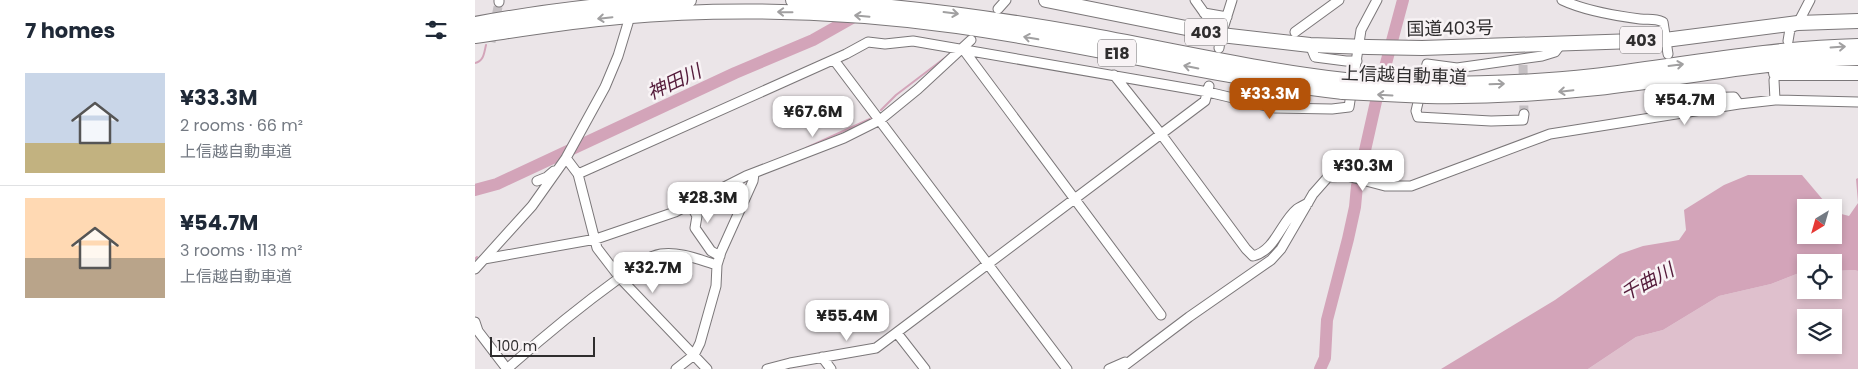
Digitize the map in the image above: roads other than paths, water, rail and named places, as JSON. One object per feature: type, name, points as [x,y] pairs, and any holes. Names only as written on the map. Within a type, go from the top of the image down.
[{"type":"highway","points":[[475,22],[573,9],[689,0]]},
{"type":"highway","name":"上信越自動車道","points":[[793,0],[902,7],[1022,24],[1265,69],[1344,86]]},
{"type":"highway","name":"国道403号","points":[[1046,0],[1220,42],[1310,45],[1361,51],[1665,40],[1798,23],[1858,21]]},
{"type":"highway","name":"上信越自動車道","points":[[475,36],[564,22],[619,16],[729,11],[833,13],[892,18],[1020,36],[1264,81],[1511,95],[1598,88],[1777,64],[1858,58]]},
{"type":"highway","name":"上信越自動車道","points":[[1429,90],[1551,80],[1775,52],[1858,46]]},
{"type":"highway","points":[[1598,88],[1748,74],[1789,72],[1858,73]]},
{"type":"street","points":[[998,10],[1006,0]]},
{"type":"street","points":[[1195,0],[1204,12],[1220,42]]},
{"type":"street","points":[[1220,42],[1232,0]]},
{"type":"street","points":[[577,174],[834,60],[868,42],[885,44],[913,41],[963,49],[1209,89],[1275,108],[1332,109],[1349,107],[1361,51],[1361,30],[1377,0]]},
{"type":"street","points":[[1562,0],[1608,14],[1641,19],[1654,18],[1663,22],[1668,54]]},
{"type":"street","points":[[1788,41],[1790,29],[1798,23],[1810,0]]},
{"type":"street","points":[[1295,32],[1335,1]]},
{"type":"street","points":[[1204,12],[1227,17]]},
{"type":"street","points":[[475,269],[532,206],[566,158],[605,87],[629,23]]},
{"type":"street","points":[[484,259],[596,239],[675,212],[746,176],[844,138],[880,120],[918,89],[971,40]]},
{"type":"street","points":[[1524,114],[1523,120],[1491,121],[1425,118],[1418,116],[1416,111],[1427,64],[1457,68],[1522,62],[1555,52],[1561,44]]},
{"type":"street","points":[[963,49],[1161,315]]},
{"type":"street","points":[[834,60],[1067,369]]},
{"type":"street","points":[[1114,75],[1161,134],[1240,242],[1253,256],[1260,255],[1267,249],[1296,209],[1308,203]]},
{"type":"street","points":[[1774,80],[1775,100]]},
{"type":"street","points":[[767,369],[876,348],[1205,101],[1209,89]]},
{"type":"street","points":[[1674,91],[1678,97],[1682,98],[1734,97],[1739,104]]},
{"type":"street","points":[[1120,369],[1189,317],[1271,260],[1281,249],[1308,203],[1328,177],[1347,176],[1385,186],[1411,186],[1550,134],[1775,100],[1858,102]]},
{"type":"street","points":[[566,158],[577,174],[597,248],[620,278],[707,369]]},
{"type":"street","points":[[537,181],[547,177],[566,158]]},
{"type":"street","points":[[676,369],[694,355],[700,344],[715,286],[718,260],[753,181],[754,174]]},
{"type":"street","points":[[690,204],[697,216],[695,228],[718,260]]},
{"type":"street","points":[[475,322],[478,331],[507,369],[583,304],[630,269],[659,254],[718,260]]},
{"type":"street","points":[[897,333],[925,369]]},
{"type":"street","points":[[822,357],[831,369]]},
{"type":"street","points":[[1109,369],[1132,360]]},
{"type":"water","name":"千曲川","points":[[1748,175],[1802,175],[1822,199],[1797,199],[1797,244],[1843,244],[1843,214],[1849,216],[1858,203],[1858,271],[1842,271],[1842,254],[1797,254],[1797,274],[1771,284],[1719,296],[1663,330],[1636,337],[1588,369],[1441,369],[1555,300],[1620,254],[1643,246],[1679,240],[1686,230],[1684,210],[1724,185]]},
{"type":"water","points":[[1858,178],[1858,203],[1856,179]]},
{"type":"waterway","points":[[1320,369],[1325,358],[1327,320],[1348,239],[1355,207],[1357,186],[1377,97],[1403,0]]},
{"type":"waterway","name":"神田川","points":[[475,190],[497,184],[735,73],[813,40],[859,14]]},
{"type":"waterway","points":[[475,63],[482,59],[486,45]]},
{"type":"waterway","points":[[881,110],[896,95],[950,54]]},
{"type":"waterway","points":[[806,148],[872,118]]},
{"type":"tunnel","points":[[491,42],[499,2]]},
{"type":"tunnel","points":[[1523,65],[1524,114]]}]
